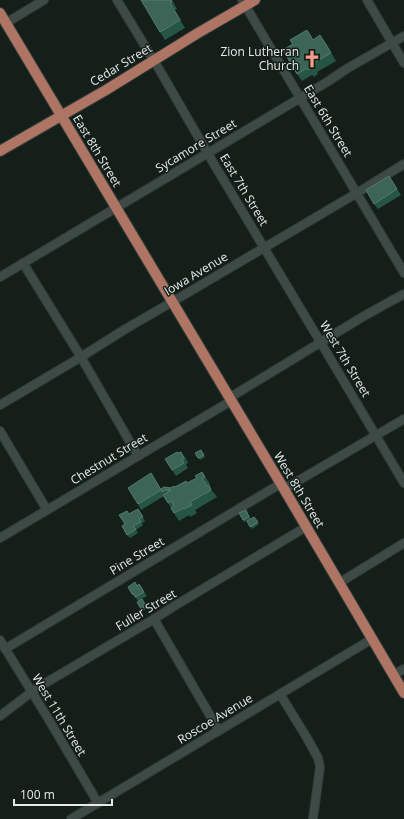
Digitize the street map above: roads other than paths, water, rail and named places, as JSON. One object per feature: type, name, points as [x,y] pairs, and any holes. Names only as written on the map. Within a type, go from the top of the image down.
[{"type":"main road","name":"Cedar Street","points":[[0,151],[106,90],[244,3],[254,0]]},
{"type":"main road","name":"East 8th Street","points":[[0,13],[172,302]]},
{"type":"main road","name":"West 8th Street","points":[[172,302],[404,693]]},
{"type":"street","points":[[6,23],[44,0]]},
{"type":"street","name":"East 7th Street","points":[[117,0],[264,247]]},
{"type":"street","points":[[367,0],[404,63]]},
{"type":"street","name":"East 6th Street","points":[[244,3],[404,273]]},
{"type":"street","name":"Sycamore Street","points":[[0,277],[348,68],[404,36]]},
{"type":"street","name":"Iowa Avenue","points":[[0,405],[404,164]]},
{"type":"street","name":"West 7th Street","points":[[264,247],[404,483]]},
{"type":"street","points":[[23,263],[81,357],[138,456]]},
{"type":"street","name":"Chestnut Street","points":[[0,538],[404,294]]},
{"type":"street","name":"Pine Street","points":[[5,649],[282,487],[404,419]]},
{"type":"street","points":[[0,431],[47,510]]},
{"type":"street","name":"Fuller Street","points":[[0,716],[58,676],[306,527]]},
{"type":"street","points":[[339,583],[404,543]]},
{"type":"street","points":[[154,619],[219,731]]},
{"type":"street","name":"Roscoe Avenue","points":[[71,819],[372,639]]},
{"type":"street","name":"West 11th Street","points":[[0,640],[98,803]]},
{"type":"street","points":[[394,675],[404,669]]},
{"type":"street","points":[[280,694],[307,738],[319,762],[320,767],[314,819]]},
{"type":"place","name":"Zion Lutheran Church","points":[[312,59]]}]
